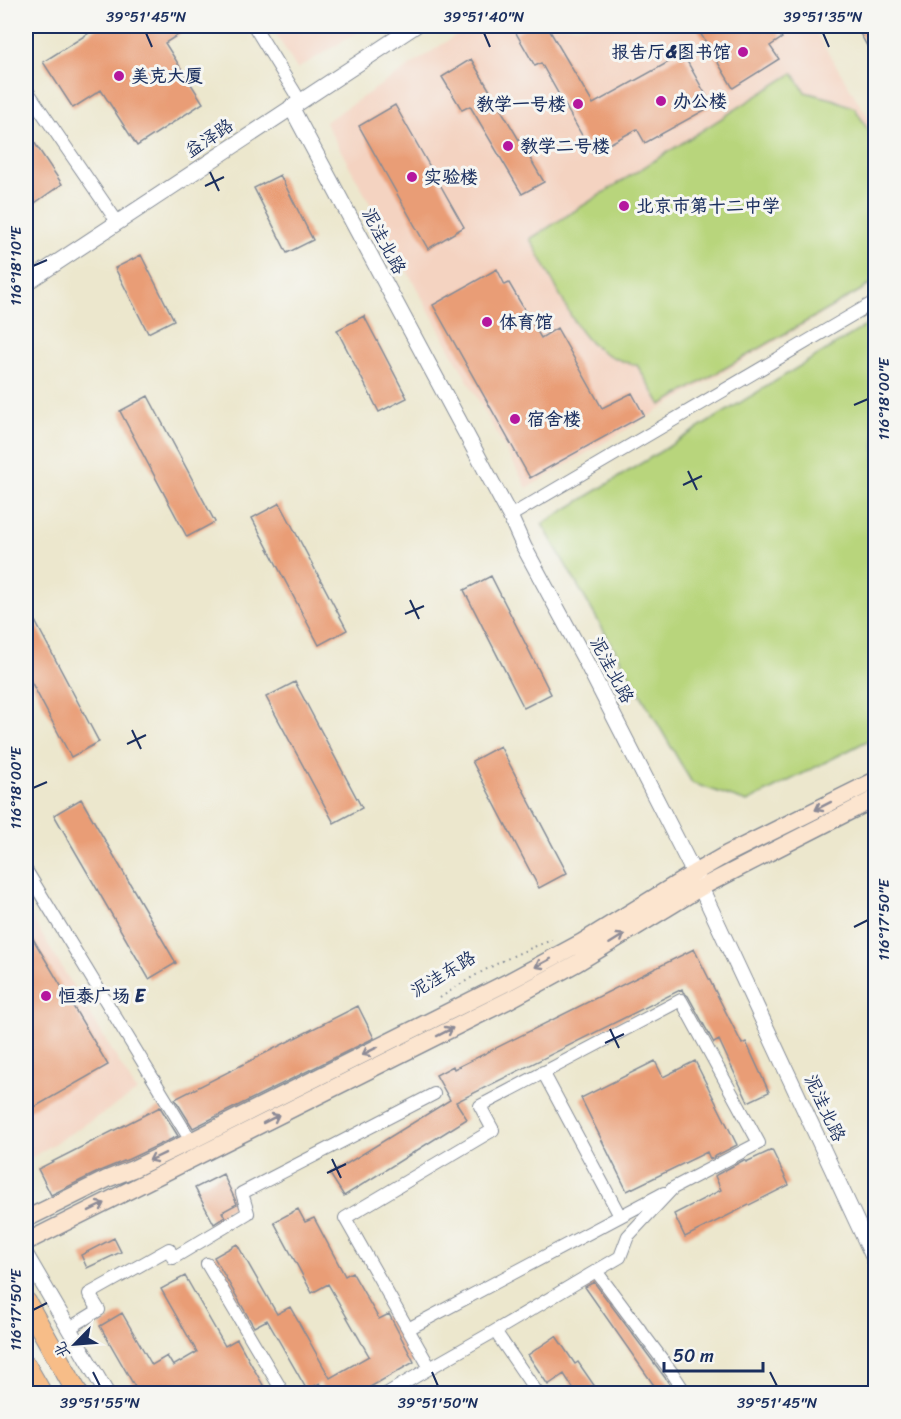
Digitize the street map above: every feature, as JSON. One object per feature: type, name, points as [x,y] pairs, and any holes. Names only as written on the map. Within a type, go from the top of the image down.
[{"type":"highway","points":[[26,1302],[78,1392]]},
{"type":"highway","points":[[26,1366],[42,1394]]},
{"type":"main road","name":"泥洼东路","points":[[26,1242],[509,1000],[577,963],[738,849],[876,780]]},
{"type":"main road","name":"泥洼东路","points":[[26,1219],[191,1141],[526,972],[697,880],[876,798]]},
{"type":"main road","points":[[58,1226],[50,1219],[52,1213],[133,1169]]},
{"type":"street","points":[[254,26],[295,104]]},
{"type":"street","name":"益泽路","points":[[26,283],[415,26]]},
{"type":"street","points":[[26,89],[118,223]]},
{"type":"street","name":"泥洼北路","points":[[295,104],[697,880],[876,1263]]},
{"type":"street","points":[[510,516],[876,302]]},
{"type":"street","points":[[26,870],[191,1141]]},
{"type":"street","points":[[408,1329],[759,1143],[681,1000],[480,1106],[492,1130],[345,1218],[430,1368]]},
{"type":"street","points":[[543,1072],[620,1216]]},
{"type":"street","points":[[68,1329],[99,1310],[89,1294],[169,1249],[173,1258],[248,1213],[242,1194],[434,1094]]},
{"type":"street","points":[[386,1394],[620,1257],[628,1236],[673,1188]]},
{"type":"street","points":[[26,1256],[107,1394]]},
{"type":"street","points":[[207,1264],[284,1394]]},
{"type":"street","points":[[596,1271],[686,1394]]},
{"type":"street","points":[[495,1330],[538,1394]]},
{"type":"path","name":"泥洼东路","points":[[435,1001],[478,974],[525,950],[552,940]]},
{"type":"shaded area","points":[[271,26],[368,26],[297,69]]},
{"type":"shaded area","name":"北京市第十二中学","points":[[470,26],[812,26],[875,129],[875,283],[527,488],[325,122]]},
{"type":"shaded area","points":[[26,908],[137,1092],[26,1161]]},
{"type":"green space","points":[[793,73],[805,92],[855,108],[875,142],[875,282],[661,405],[637,365],[608,355],[597,348],[580,331],[530,239]]},
{"type":"green space","points":[[875,320],[875,737],[747,802],[692,783],[542,524]]},
{"type":"building","name":"美克大厦","points":[[100,26],[192,26],[165,43],[203,103],[137,146],[101,90],[73,108],[43,62]]},
{"type":"building","points":[[528,26],[547,26],[593,104],[683,54],[712,106],[645,143],[637,129],[592,153],[541,63],[535,66],[516,33]]},
{"type":"building","name":"报告厅&图书馆","points":[[696,26],[774,26],[782,38],[770,46],[779,59],[733,88]]},
{"type":"building","points":[[856,26],[876,26],[876,62]]},
{"type":"building","name":"教学二号楼","points":[[471,59],[544,182],[522,194],[470,106],[462,110],[442,77]]},
{"type":"building","name":"实验楼","points":[[395,105],[464,227],[428,249],[359,126]]},
{"type":"building","points":[[26,130],[62,184],[26,209]]},
{"type":"building","points":[[280,175],[313,240],[287,253],[254,188]]},
{"type":"building","points":[[141,255],[174,320],[148,333],[115,268]]},
{"type":"building","points":[[497,269],[505,285],[509,283],[541,338],[557,328],[602,408],[632,393],[644,415],[530,478],[433,305]]},
{"type":"building","points":[[364,316],[407,398],[379,412],[337,330]]},
{"type":"building","points":[[148,396],[215,522],[187,537],[120,411]]},
{"type":"building","points":[[280,503],[347,630],[319,645],[252,518]]},
{"type":"building","points":[[491,576],[551,694],[524,708],[464,590]]},
{"type":"building","points":[[26,604],[99,742],[71,757],[26,672]]},
{"type":"building","points":[[295,682],[362,808],[334,823],[266,697]]},
{"type":"building","points":[[500,746],[567,873],[539,888],[472,761]]},
{"type":"building","points":[[81,799],[176,963],[149,979],[54,815]]},
{"type":"building","name":"恒泰广场 E","points":[[26,927],[108,1065],[26,1112]]},
{"type":"building","points":[[694,949],[742,1044],[746,1042],[769,1092],[748,1102],[719,1040],[714,1043],[682,989],[456,1102],[467,1119],[344,1196],[330,1174],[450,1100],[436,1075],[453,1066],[454,1069]]},
{"type":"building","points":[[358,1006],[374,1038],[193,1128],[175,1099]]},
{"type":"building","points":[[655,1061],[663,1077],[695,1061],[737,1145],[710,1159],[707,1152],[627,1191],[581,1098]]},
{"type":"building","points":[[160,1107],[178,1136],[51,1195],[38,1169]]},
{"type":"building","points":[[772,1150],[789,1185],[685,1237],[674,1214],[721,1190],[715,1176],[718,1174],[744,1160],[746,1162]]},
{"type":"building","points":[[223,1174],[237,1204],[222,1212],[225,1217],[214,1224],[195,1188]]},
{"type":"building","points":[[298,1209],[305,1222],[314,1218],[345,1276],[352,1272],[379,1319],[389,1314],[414,1362],[358,1394],[326,1394],[320,1383],[307,1390],[267,1320],[254,1327],[214,1257],[237,1244],[277,1314],[290,1307],[330,1378],[369,1356],[328,1284],[312,1293],[274,1222]]},
{"type":"building","points":[[114,1238],[121,1252],[87,1268],[81,1255]]},
{"type":"building","points":[[185,1276],[225,1346],[237,1339],[268,1394],[139,1394],[100,1326],[122,1313],[152,1365],[167,1356],[173,1366],[197,1352],[161,1289]]},
{"type":"building","points":[[594,1282],[676,1394],[660,1394],[585,1287]]},
{"type":"building","points":[[556,1336],[575,1364],[578,1362],[600,1394],[577,1394],[564,1374],[548,1385],[528,1355]]},
{"type":"place","name":"报告厅&图书馆","points":[[743,52]]},
{"type":"place","name":"美克大厦","points":[[119,76]]},
{"type":"place","name":"办公楼","points":[[661,101]]},
{"type":"place","name":"教学一号楼","points":[[578,104]]},
{"type":"place","name":"教学二号楼","points":[[508,146]]},
{"type":"place","name":"实验楼","points":[[412,177]]},
{"type":"place","name":"北京市第十二中学","points":[[624,206]]},
{"type":"place","name":"体育馆","points":[[487,322]]},
{"type":"place","name":"宿舍楼","points":[[515,419]]},
{"type":"place","name":"恒泰广场 E","points":[[46,996]]}]
